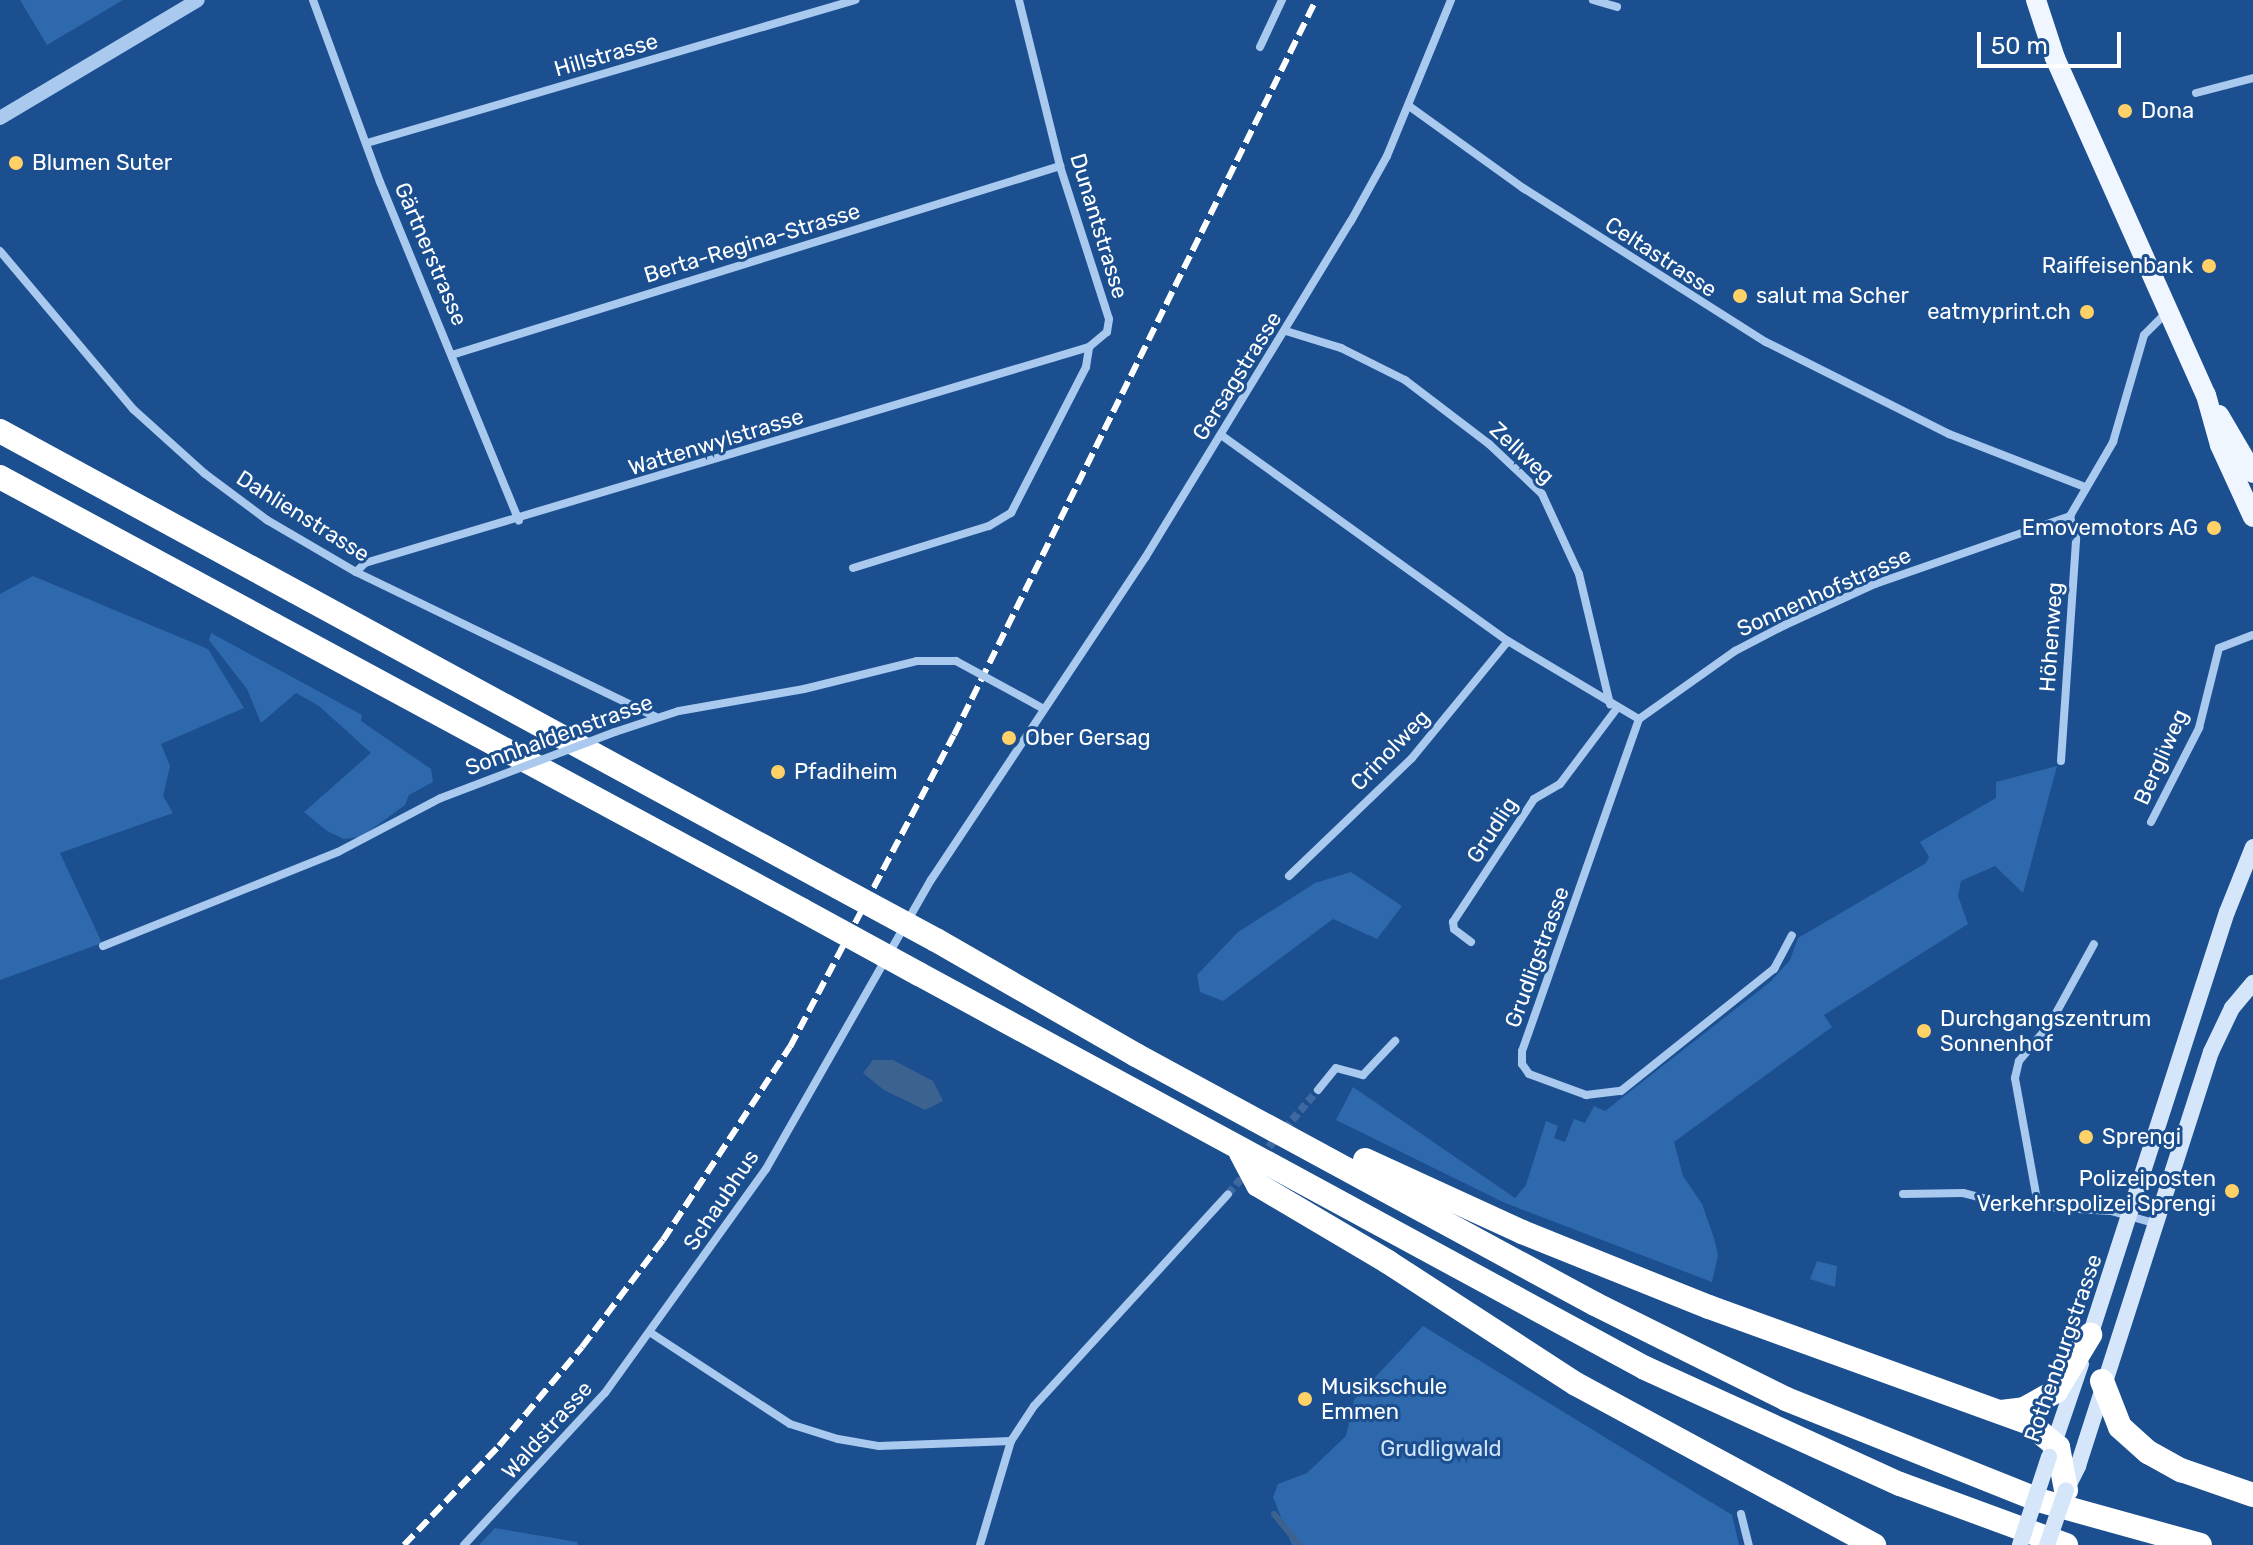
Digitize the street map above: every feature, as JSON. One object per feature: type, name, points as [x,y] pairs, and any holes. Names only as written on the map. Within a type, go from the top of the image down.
[{"type":"highway","points":[[0,431],[1067,1011],[1136,1055],[1595,1304],[1786,1399],[2038,1500],[2200,1545]]},
{"type":"highway","points":[[0,477],[802,910],[1241,1153],[1775,1431],[2066,1545]]},
{"type":"highway","points":[[1067,1011],[1122,1028],[1391,1174],[1472,1210],[1803,1343],[2029,1423],[2062,1456],[2066,1490]]},
{"type":"highway","points":[[1241,1153],[1258,1185],[1388,1262],[1576,1384],[1874,1545]]},
{"type":"highway","points":[[2000,1412],[2024,1409],[2056,1391],[2090,1335]]},
{"type":"highway","points":[[2102,1381],[2120,1427],[2140,1446],[2181,1470],[2253,1495]]},
{"type":"main road","points":[[2034,5],[2206,395],[2253,473]]},
{"type":"main road","points":[[2206,395],[2220,445],[2253,517]]},
{"type":"main road","name":"Rothenburgstrasse","points":[[2062,1456],[2090,1335],[2131,1216],[2223,922],[2253,847]]},
{"type":"main road","name":"Rothenburgstrasse","points":[[2020,1545],[2102,1381],[2211,1052],[2232,1008],[2253,983]]},
{"type":"main road","points":[[2047,1545],[2066,1490]]},
{"type":"street","points":[[0,118],[198,0]]},
{"type":"street","name":"Gärtnerstrasse","points":[[313,0],[519,521]]},
{"type":"street","name":"Hillstrasse","points":[[367,143],[855,0]]},
{"type":"street","name":"Dunantstrasse","points":[[853,568],[989,526],[1011,513],[1086,367],[1089,347],[1107,332],[1109,319],[1060,166],[1019,0]]},
{"type":"street","points":[[1260,47],[1282,0]]},
{"type":"street","name":"Gersagstrasse","points":[[1014,749],[1286,331],[1387,156],[1451,0]]},
{"type":"street","points":[[1593,0],[1617,7]]},
{"type":"street","points":[[2196,93],[2253,78]]},
{"type":"street","name":"Celtastrasse","points":[[1409,106],[1602,241],[1766,342],[1949,434],[2085,487]]},
{"type":"street","name":"Berta-Regina-Strasse","points":[[455,354],[1060,166]]},
{"type":"street","name":"Dahlienstrasse","points":[[0,251],[85,355],[157,431],[267,520],[356,572],[656,717]]},
{"type":"street","points":[[2070,516],[2113,442],[2144,335],[2168,310]]},
{"type":"street","name":"Zellweg","points":[[1286,331],[1341,348],[1405,380],[1489,444],[1542,494],[1554,512],[1579,574],[1614,706]]},
{"type":"street","name":"Wattenwylstrasse","points":[[356,572],[365,563],[519,521],[1089,347]]},
{"type":"street","points":[[1221,435],[1508,641],[1639,719]]},
{"type":"street","name":"Sonnenhofstrasse","points":[[1639,719],[1735,651],[1785,625],[1875,584],[2070,516]]},
{"type":"street","name":"Höhenweg","points":[[2061,761],[2076,539],[2070,516]]},
{"type":"street","name":"Bergliweg","points":[[2151,822],[2199,728],[2219,648],[2253,635]]},
{"type":"street","name":"Crinolweg","points":[[1289,876],[1412,758],[1508,641]]},
{"type":"street","name":"Sonnhaldenstrasse","points":[[103,946],[338,852],[441,798],[656,717],[917,661],[956,661],[1042,708]]},
{"type":"street","name":"Grudlig","points":[[1471,942],[1454,929],[1453,922],[1534,799],[1560,784],[1614,706]]},
{"type":"street","name":"Grudligstrasse","points":[[1639,719],[1522,1051],[1522,1064],[1529,1074],[1586,1095],[1621,1091],[1774,969],[1792,935]]},
{"type":"street","name":"Schaubhus","points":[[651,1333],[766,1169],[931,880],[1014,749]]},
{"type":"street","points":[[2038,1205],[2015,1078],[2019,1061],[2050,1024],[2094,944]]},
{"type":"street","points":[[1318,1090],[1336,1068],[1363,1075],[1395,1041]]},
{"type":"street","points":[[1903,1194],[1963,1193],[2011,1205],[2038,1205],[2131,1216],[2154,1223]]},
{"type":"street","points":[[980,1545],[1011,1441],[1058,1379],[1228,1194]]},
{"type":"street","points":[[651,1333],[790,1424],[838,1439],[879,1446],[1011,1441]]},
{"type":"street","name":"Waldstrasse","points":[[464,1545],[605,1393],[651,1333]]},
{"type":"street","points":[[1741,1514],[1749,1545]]},
{"type":"green space","points":[[20,0],[123,0],[47,45]]},
{"type":"green space","points":[[33,576],[208,649],[244,708],[161,744],[170,766],[163,796],[173,813],[60,853],[102,943],[0,980],[0,594]]},
{"type":"green space","points":[[211,633],[362,715],[361,721],[431,769],[433,782],[409,795],[405,805],[361,837],[344,839],[327,831],[304,812],[371,753],[319,706],[296,693],[261,723],[247,689],[209,640]]},
{"type":"green space","points":[[2057,766],[2023,893],[1995,866],[1961,881],[1958,896],[1968,924],[1824,1015],[1832,1027],[1674,1142],[1683,1176],[1702,1204],[1714,1238],[1718,1255],[1712,1282],[1505,1203],[1336,1120],[1353,1087],[1515,1198],[1526,1185],[1546,1121],[1558,1126],[1554,1138],[1565,1142],[1574,1119],[1585,1123],[1594,1106],[1605,1111],[1770,982],[1790,960],[1798,938],[1926,863],[1929,857],[1920,842],[1996,798],[1996,782]]},
{"type":"green space","points":[[1351,872],[1402,906],[1377,939],[1333,919],[1223,1001],[1200,992],[1197,975],[1238,932],[1315,883]]},
{"type":"green space","points":[[1817,1261],[1837,1266],[1835,1287],[1810,1279]]},
{"type":"green space","name":"Grudligwald","points":[[1423,1326],[1732,1515],[1739,1545],[1292,1545],[1273,1497],[1278,1484],[1307,1473],[1346,1436],[1354,1400]]},
{"type":"green space","points":[[495,1528],[577,1542],[578,1545],[479,1545]]},
{"type":"shaded area","points":[[873,1060],[893,1060],[933,1081],[943,1101],[925,1110],[884,1090],[863,1073]]},
{"type":"waterway","points":[[1274,1514],[1299,1545]]},
{"type":"tunnel","points":[[1261,1156],[1318,1090]]},
{"type":"tunnel","points":[[1228,1194],[1247,1172]]},
{"type":"railway","points":[[404,1545],[499,1446],[582,1347],[663,1240],[790,1047],[954,735],[1316,0]]},
{"type":"place","name":"Dona","points":[[2125,111]]},
{"type":"place","name":"Blumen Suter","points":[[16,163]]},
{"type":"place","name":"Raiffeisenbank","points":[[2209,266]]},
{"type":"place","name":"salut ma Scher","points":[[1740,296]]},
{"type":"place","name":"eatmyprint.ch","points":[[2087,312]]},
{"type":"place","name":"Emovemotors AG","points":[[2214,528]]},
{"type":"place","name":"Ober Gersag","points":[[1009,738]]},
{"type":"place","name":"Pfadiheim","points":[[778,772]]},
{"type":"place","name":"Durchgangszentrum Sonnenhof","points":[[1924,1031]]},
{"type":"place","name":"Sprengi","points":[[2086,1137]]},
{"type":"place","name":"Polizeiposten Verkehrspolizei Sprengi","points":[[2232,1191]]},
{"type":"place","name":"Musikschule Emmen","points":[[1305,1399]]}]
